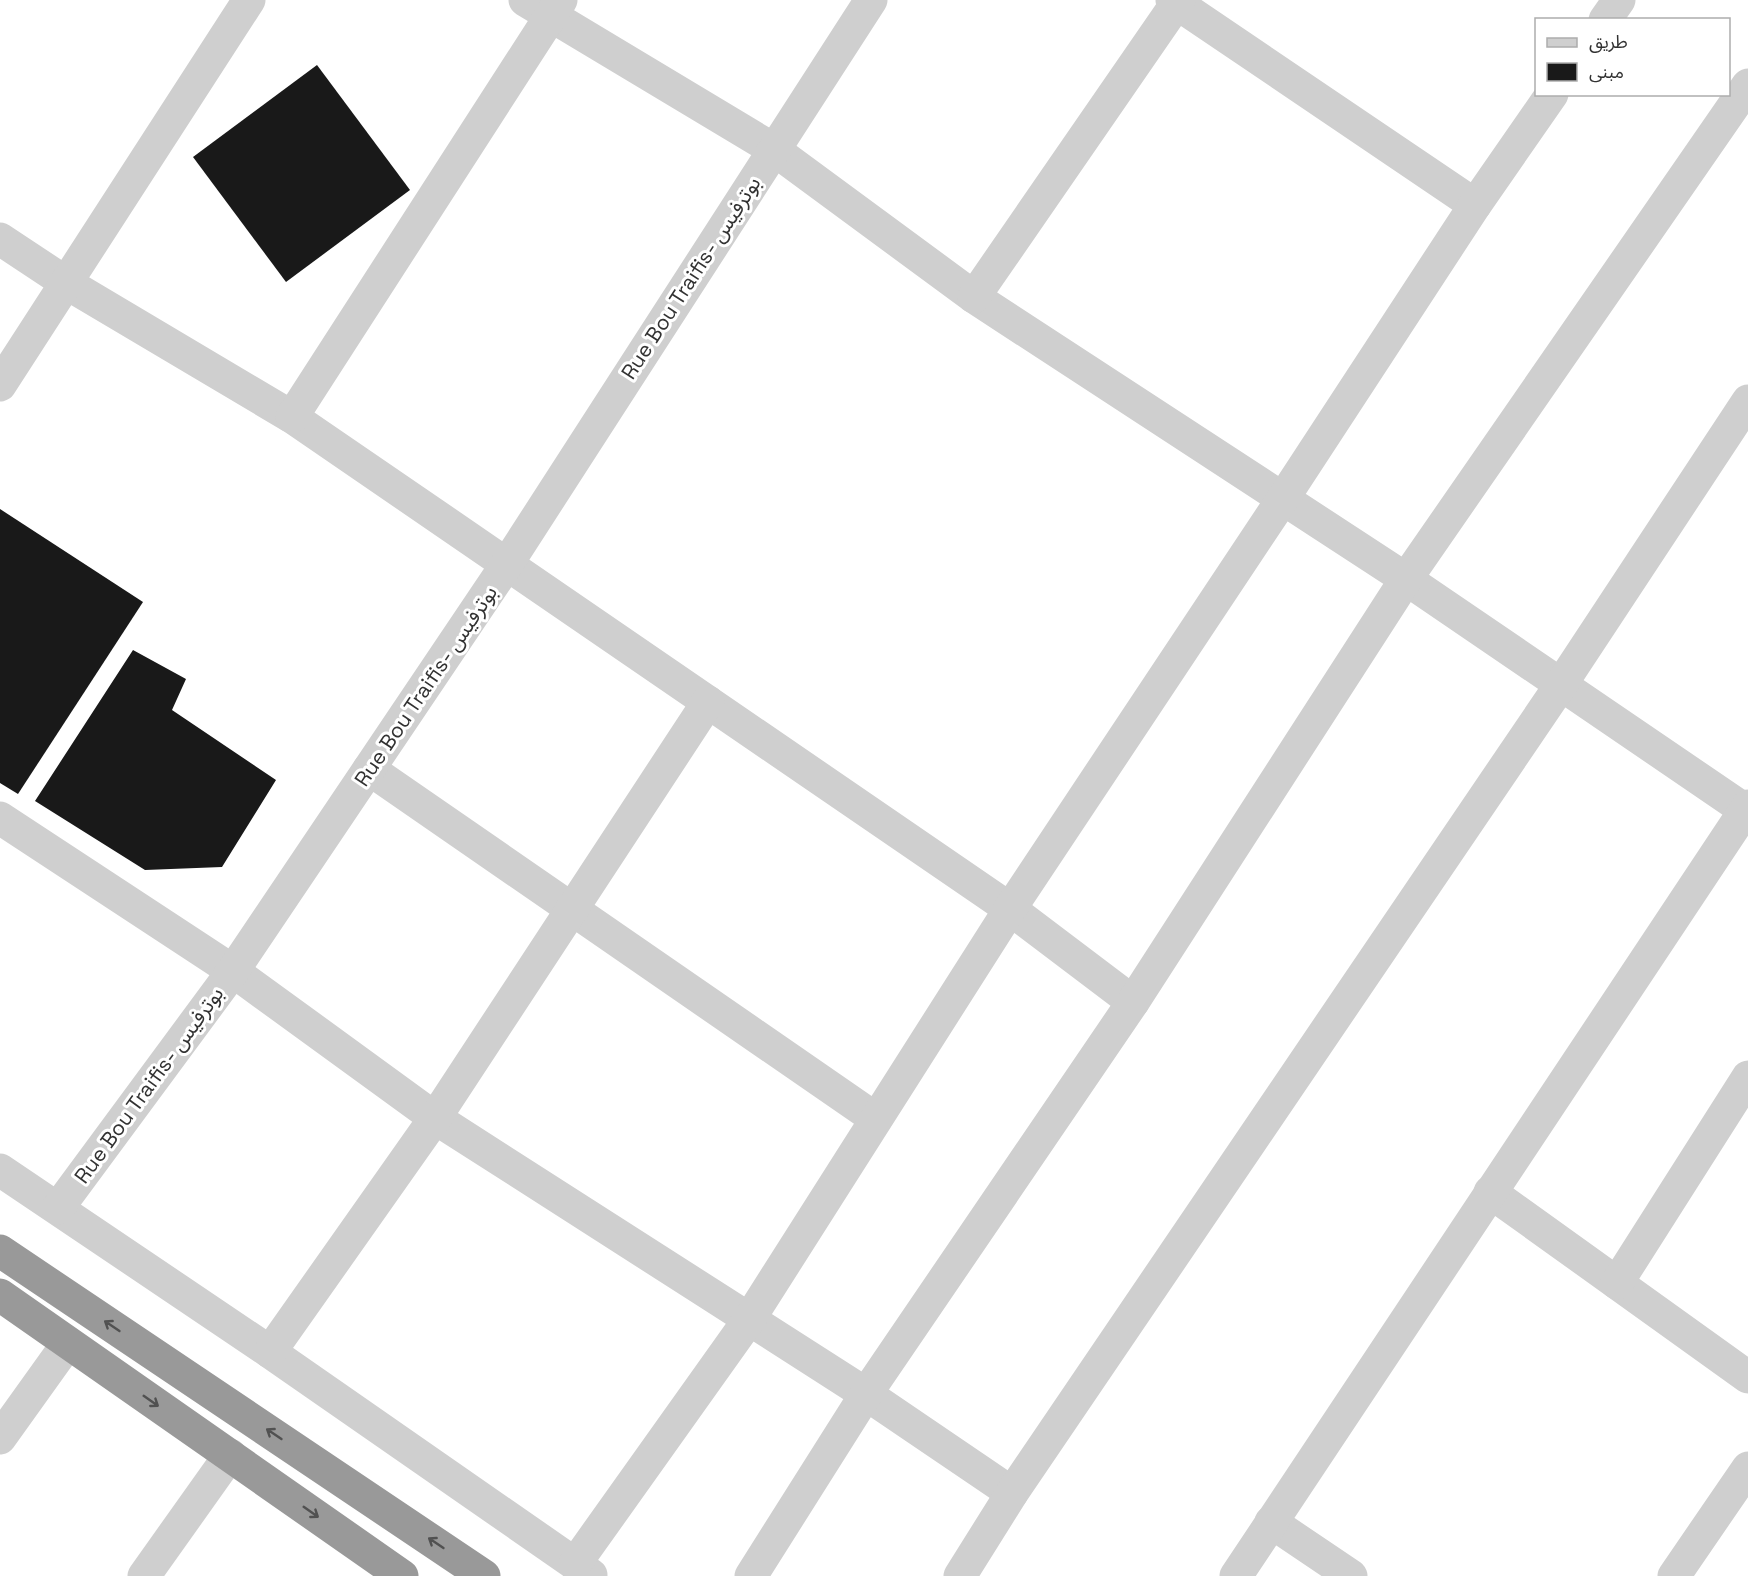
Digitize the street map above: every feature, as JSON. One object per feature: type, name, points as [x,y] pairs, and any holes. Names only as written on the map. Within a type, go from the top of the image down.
[{"type":"highway","points":[[0,1251],[484,1576]]},
{"type":"highway","points":[[0,1295],[402,1576]]},
{"type":"street","points":[[0,385],[68,284],[249,0]]},
{"type":"street","name":"Rue Bou Traifis- بوترفيس","points":[[58,1208],[233,971],[507,564],[871,0]]},
{"type":"street","points":[[1606,18],[1618,0]]},
{"type":"street","points":[[974,297],[1176,1],[1474,205]]},
{"type":"street","points":[[292,417],[545,5],[773,149],[974,297],[1282,501],[1406,579],[1747,809],[1236,1576]]},
{"type":"street","points":[[752,1576],[866,1394],[1133,1002],[1406,579],[1748,85]]},
{"type":"street","points":[[0,1170],[270,1352],[584,1570],[748,1320],[1010,909],[1282,501],[1474,205],[1551,96]]},
{"type":"street","points":[[0,239],[68,284],[292,417],[1010,909],[1133,1002]]},
{"type":"street","points":[[960,1576],[1012,1493],[1562,683],[1748,401]]},
{"type":"street","points":[[270,1352],[435,1118],[708,702]]},
{"type":"street","points":[[369,769],[876,1119]]},
{"type":"street","points":[[0,818],[233,971],[435,1118],[866,1394],[1012,1493]]},
{"type":"street","points":[[1617,1283],[1748,1077]]},
{"type":"street","points":[[1490,1192],[1748,1377]]},
{"type":"street","points":[[0,1438],[68,1342]]},
{"type":"street","points":[[144,1576],[230,1455]]},
{"type":"street","points":[[1674,1576],[1748,1468]]},
{"type":"street","points":[[1271,1522],[1351,1576]]},
{"type":"building","points":[[317,65],[410,190],[286,282],[193,157]]},
{"type":"building","points":[[0,509],[143,602],[18,794],[0,783]]},
{"type":"building","points":[[133,650],[186,679],[172,710],[276,780],[222,867],[145,870],[35,801]]}]
